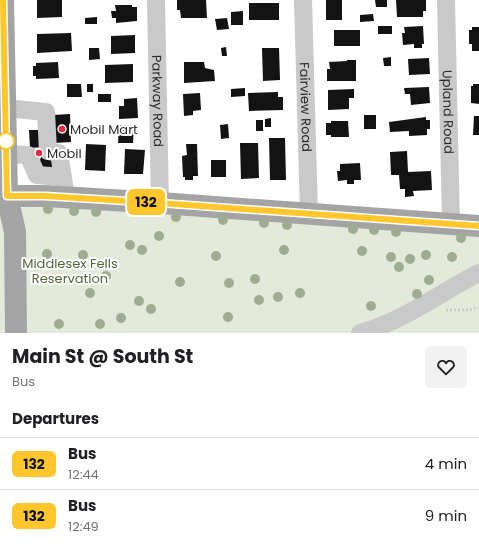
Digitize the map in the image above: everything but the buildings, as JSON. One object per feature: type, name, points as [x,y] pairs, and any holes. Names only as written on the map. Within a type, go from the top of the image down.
[{"type":"main road","points":[[0,223],[4,196],[7,154],[4,0]]},
{"type":"main road","points":[[4,196],[64,187],[160,203],[479,226]]},
{"type":"main road","points":[[4,196],[15,232],[16,333]]},
{"type":"street","name":"Parkway Road","points":[[156,0],[160,203]]},
{"type":"street","name":"Fairview Road","points":[[303,0],[309,214]]},
{"type":"street","name":"Upland Road","points":[[446,0],[451,224]]},
{"type":"street","points":[[6,108],[46,112],[48,151],[59,153],[64,187]]},
{"type":"street","points":[[7,154],[28,155],[37,175],[64,187]]},
{"type":"street","points":[[360,333],[393,322],[479,273]]},
{"type":"green space","name":"Middlesex Fells Reservation","points":[[38,206],[479,236],[479,333],[0,333],[0,210]]},
{"type":"bus line","name":"132","points":[[3,0],[7,196],[45,196],[160,203],[479,226]]},
{"type":"place","name":"Mobil Mart","points":[[62,129]]},
{"type":"place","name":"Mobil","points":[[39,153]]}]
